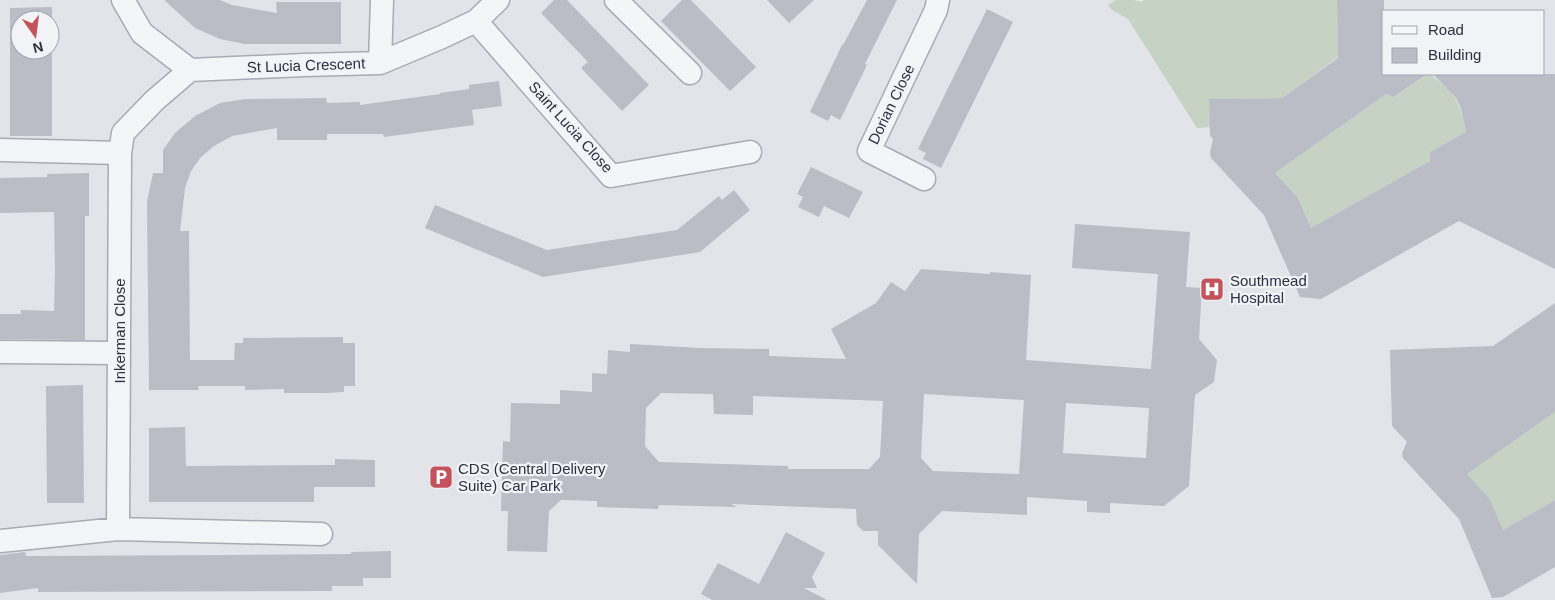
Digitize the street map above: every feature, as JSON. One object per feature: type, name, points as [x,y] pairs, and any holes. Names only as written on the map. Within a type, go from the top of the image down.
[{"type":"street","points":[[0,150],[122,143],[155,100],[190,70],[142,33],[123,0]]},
{"type":"street","points":[[380,63],[382,0]]},
{"type":"street","name":"St Lucia Crescent","points":[[190,70],[304,64],[380,63],[476,21],[498,0]]},
{"type":"street","points":[[616,0],[690,74]]},
{"type":"street","name":"Dorian Close","points":[[924,179],[869,151],[936,10],[938,0]]},
{"type":"street","name":"Saint Lucia Close","points":[[476,21],[611,176],[750,152]]},
{"type":"street","name":"Inkerman Close","points":[[118,529],[122,143]]},
{"type":"street","points":[[0,352],[119,353]]},
{"type":"street","points":[[0,541],[118,529],[321,534]]},
{"type":"green space","points":[[1116,0],[1141,2],[1145,0],[1337,0],[1338,57],[1282,98],[1209,99],[1210,127],[1197,128],[1128,19],[1112,10],[1108,5]]},
{"type":"green space","points":[[1426,75],[1431,75],[1455,98],[1466,132],[1430,152],[1430,161],[1311,228],[1298,198],[1275,173],[1386,94],[1395,97]]},
{"type":"green space","points":[[1555,412],[1555,500],[1503,530],[1490,499],[1467,474]]},
{"type":"building","points":[[164,0],[220,0],[232,5],[277,13],[276,2],[341,2],[341,44],[245,44],[220,39],[195,28]]},
{"type":"building","points":[[554,0],[567,0],[649,85],[622,111],[581,68],[588,62],[541,13]]},
{"type":"building","points":[[682,0],[691,0],[756,67],[730,91],[661,21]]},
{"type":"building","points":[[767,0],[814,0],[789,23]]},
{"type":"building","points":[[867,0],[897,0],[840,120],[831,115],[828,121],[810,112],[842,45]]},
{"type":"building","points":[[1337,0],[1384,0],[1384,10],[1382,10],[1382,75],[1426,75],[1394,97],[1386,94],[1275,173],[1298,198],[1311,228],[1430,161],[1430,152],[1466,132],[1461,109],[1456,98],[1434,75],[1555,74],[1555,269],[1459,221],[1321,299],[1300,297],[1264,215],[1211,158],[1210,153],[1213,139],[1210,136],[1209,99],[1282,98],[1338,58]]},
{"type":"building","points":[[52,7],[52,10],[10,10],[10,8]]},
{"type":"building","points":[[987,9],[1013,22],[941,168],[923,159],[926,153],[918,149]]},
{"type":"building","points":[[10,60],[52,60],[52,136],[10,136]]},
{"type":"building","points":[[499,81],[502,106],[472,110],[474,125],[384,137],[383,134],[327,134],[327,140],[277,140],[277,128],[232,136],[214,146],[201,157],[191,171],[185,188],[180,231],[189,231],[190,360],[234,360],[235,343],[243,343],[243,338],[343,337],[343,343],[355,343],[355,386],[344,386],[344,392],[325,393],[284,393],[284,389],[245,390],[245,386],[198,386],[199,390],[149,390],[147,201],[153,173],[163,173],[163,150],[175,133],[195,116],[220,103],[246,99],[326,98],[327,103],[360,102],[360,105],[469,89],[469,85]]},
{"type":"building","points":[[811,167],[863,192],[849,218],[824,206],[819,217],[798,207],[803,197],[797,194]]},
{"type":"building","points":[[89,173],[89,216],[85,216],[85,340],[0,339],[0,314],[21,314],[21,310],[54,311],[55,271],[54,212],[0,213],[0,178],[47,177],[47,174]]},
{"type":"building","points":[[734,190],[750,210],[700,252],[543,277],[425,228],[435,205],[547,250],[677,230],[719,196],[722,200]]},
{"type":"building","points":[[1075,224],[1190,232],[1186,287],[1202,288],[1199,339],[1217,360],[1214,382],[1195,395],[1189,486],[1164,506],[1110,503],[1110,513],[1087,512],[1087,501],[1027,497],[1027,515],[942,511],[919,534],[917,584],[878,545],[878,531],[863,531],[857,525],[856,509],[731,504],[737,507],[659,505],[658,509],[597,507],[597,501],[561,500],[549,511],[547,552],[507,551],[508,511],[501,511],[503,441],[510,442],[511,403],[560,404],[560,390],[592,392],[592,373],[607,374],[608,350],[630,352],[630,344],[769,349],[769,356],[846,359],[831,329],[876,303],[891,282],[905,291],[921,269],[1031,275],[1026,360],[1151,369],[1158,274],[1072,268]],"holes":[[[661,393],[713,394],[714,414],[753,415],[753,396],[883,401],[880,457],[869,469],[788,469],[788,466],[659,462],[645,446],[646,408]],[[924,394],[1024,400],[1019,474],[933,471],[921,458]],[[1066,403],[1149,408],[1146,458],[1063,453]]]},
{"type":"building","points":[[1555,303],[1555,412],[1467,474],[1490,499],[1503,530],[1555,500],[1555,567],[1503,597],[1492,598],[1459,519],[1403,458],[1402,453],[1407,442],[1392,426],[1390,350],[1493,346]]},
{"type":"building","points":[[83,385],[84,503],[47,503],[46,386]]},
{"type":"building","points":[[185,427],[186,466],[335,465],[335,459],[375,460],[375,487],[314,487],[314,502],[149,502],[149,428]]},
{"type":"building","points":[[786,532],[825,553],[812,577],[817,588],[804,588],[827,600],[712,600],[701,594],[718,563],[759,584]]},
{"type":"building","points":[[391,551],[391,578],[363,578],[363,586],[332,586],[332,591],[38,592],[38,588],[0,593],[0,555],[25,552],[26,556],[351,554],[351,552]]},
{"type":"place","name":"Southmead Hospital","points":[[1212,289]]},
{"type":"place","name":"CDS (Central Delivery Suite) Car Park","points":[[441,477]]}]
